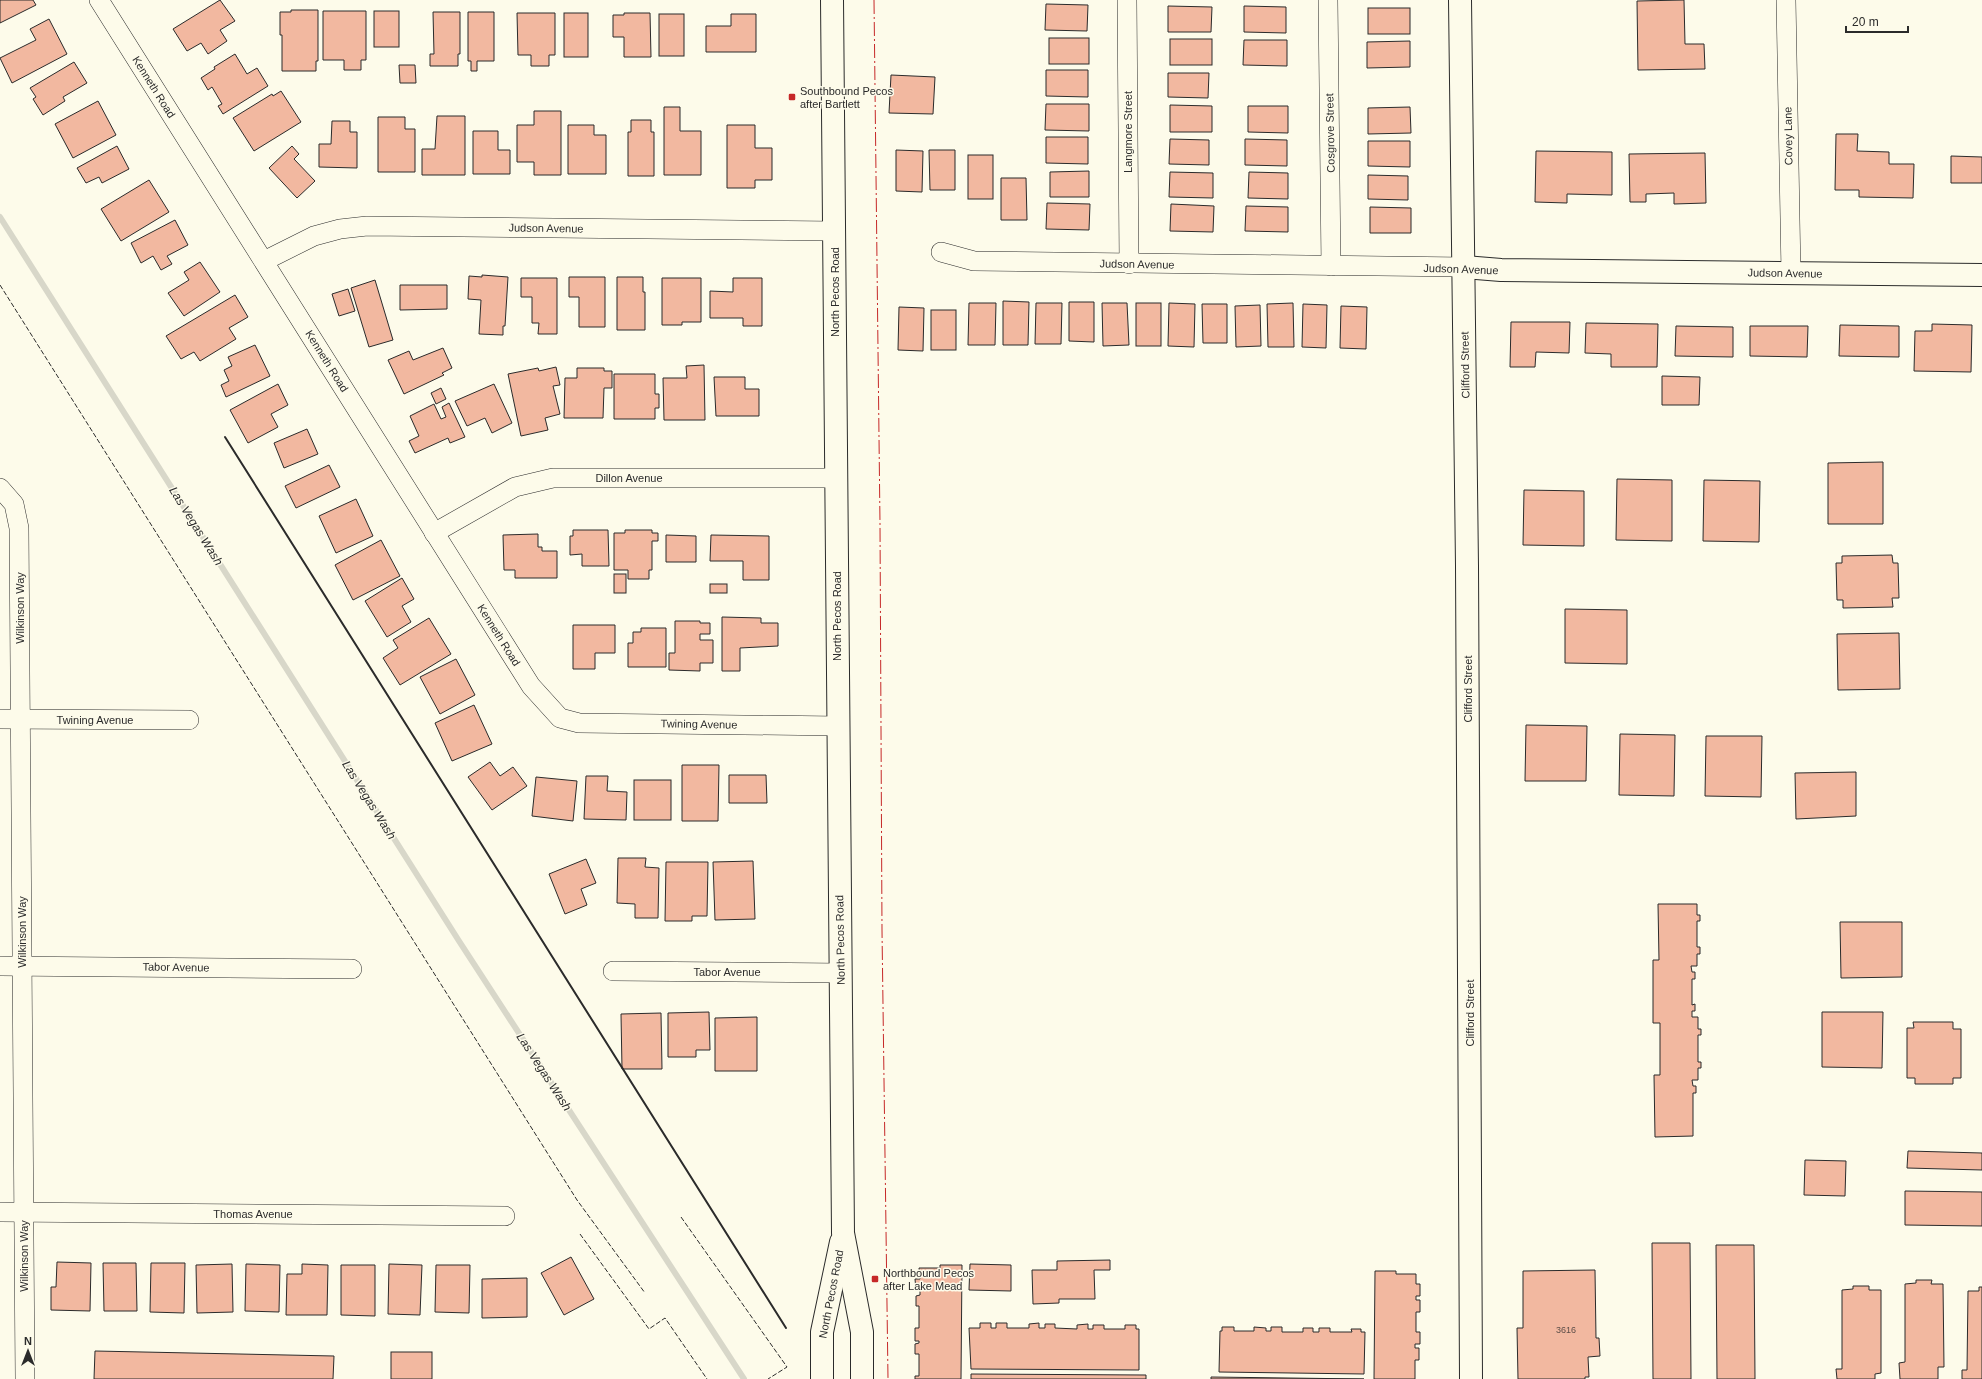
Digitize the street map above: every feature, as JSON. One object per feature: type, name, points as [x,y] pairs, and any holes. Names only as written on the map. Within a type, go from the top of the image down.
[{"type":"street","name":"North Pecos Road","points":[[832,0],[843,1233],[862,1332],[862,1379]]},
{"type":"street","name":"Langmore Street","points":[[1126,0],[1128,264]]},
{"type":"street","name":"Cosgrove Street","points":[[1328,0],[1331,266]]},
{"type":"street","name":"Clifford Street","points":[[1460,0],[1460,103],[1468,566],[1471,1379]]},
{"type":"street","name":"Covey Lane","points":[[1786,0],[1790,273]]},
{"type":"street","name":"Kenneth Road","points":[[104,2],[264,261],[531,686],[560,718]]},
{"type":"street","name":"Judson Avenue","points":[[264,261],[314,236],[340,229],[367,226],[834,231]]},
{"type":"street","name":"Judson Avenue","points":[[941,252],[974,262],[1464,267],[1500,270],[1982,275]]},
{"type":"street","name":"Dillon Avenue","points":[[434,533],[515,487],[553,478],[836,478]]},
{"type":"street","name":"Wilkinson Way","points":[[2,489],[14,504],[19,528],[25,1379]]},
{"type":"street","name":"Twining Avenue","points":[[560,718],[579,723],[838,726]]},
{"type":"street","name":"Twining Avenue","points":[[0,719],[189,720]]},
{"type":"street","name":"Tabor Avenue","points":[[0,966],[352,969]]},
{"type":"street","name":"Tabor Avenue","points":[[613,971],[840,972]]},
{"type":"street","name":"Thomas Avenue","points":[[0,1212],[506,1216]]},
{"type":"street","name":"North Pecos Road","points":[[822,1379],[822,1332],[843,1233]]},
{"type":"building","points":[[0,0],[33,0],[36,5],[0,23]]},
{"type":"building","points":[[220,0],[235,21],[220,30],[227,41],[208,54],[201,43],[187,51],[173,29]]},
{"type":"building","points":[[1684,0],[1685,44],[1704,44],[1705,69],[1638,70],[1637,1]]},
{"type":"building","points":[[1046,4],[1088,5],[1087,31],[1045,30]]},
{"type":"building","points":[[1168,6],[1212,7],[1211,32],[1168,32]]},
{"type":"building","points":[[1244,6],[1286,7],[1286,33],[1244,32]]},
{"type":"building","points":[[1368,8],[1410,8],[1410,34],[1368,34]]},
{"type":"building","points":[[291,10],[318,10],[318,61],[316,61],[316,71],[282,71],[282,35],[280,35],[280,12],[291,12]]},
{"type":"building","points":[[323,11],[366,11],[366,60],[361,60],[361,70],[344,70],[344,60],[323,60]]},
{"type":"building","points":[[374,11],[399,11],[399,47],[374,47]]},
{"type":"building","points":[[433,12],[460,12],[460,54],[458,54],[458,66],[430,66],[430,54],[434,54]]},
{"type":"building","points":[[468,12],[494,12],[494,61],[477,61],[477,71],[471,71],[471,61],[468,61]]},
{"type":"building","points":[[517,13],[555,13],[555,55],[549,55],[549,66],[531,66],[531,55],[518,55]]},
{"type":"building","points":[[564,13],[588,13],[588,57],[564,57]]},
{"type":"building","points":[[624,13],[650,13],[651,57],[624,57],[624,37],[613,37],[613,15],[624,15]]},
{"type":"building","points":[[659,14],[684,14],[684,56],[659,56]]},
{"type":"building","points":[[731,14],[756,14],[756,52],[706,52],[706,26],[731,26]]},
{"type":"building","points":[[49,19],[67,54],[12,83],[0,58],[36,40],[30,29]]},
{"type":"building","points":[[1049,38],[1089,38],[1089,64],[1049,64]]},
{"type":"building","points":[[1170,39],[1212,39],[1212,65],[1170,65]]},
{"type":"building","points":[[1244,40],[1287,40],[1287,66],[1243,65]]},
{"type":"building","points":[[1410,41],[1410,67],[1367,68],[1367,42]]},
{"type":"building","points":[[235,54],[247,74],[257,68],[268,86],[223,114],[218,106],[222,104],[212,87],[208,90],[201,78],[215,69],[214,67]]},
{"type":"building","points":[[74,62],[87,83],[63,97],[65,101],[43,115],[33,99],[36,97],[30,88]]},
{"type":"building","points":[[399,65],[415,65],[416,83],[400,83]]},
{"type":"building","points":[[1046,70],[1088,70],[1088,97],[1046,96]]},
{"type":"building","points":[[1168,73],[1209,73],[1208,98],[1168,97]]},
{"type":"building","points":[[891,75],[935,77],[933,114],[889,113]]},
{"type":"building","points":[[281,91],[301,122],[254,151],[233,118],[272,94],[273,96]]},
{"type":"building","points":[[98,101],[116,135],[73,158],[55,124]]},
{"type":"building","points":[[1046,104],[1089,104],[1089,131],[1045,130]]},
{"type":"building","points":[[1170,105],[1212,106],[1212,132],[1170,132]]},
{"type":"building","points":[[1248,106],[1288,106],[1288,133],[1248,132]]},
{"type":"building","points":[[664,107],[680,107],[680,131],[701,131],[701,175],[664,175]]},
{"type":"building","points":[[1410,107],[1411,133],[1368,134],[1368,108]]},
{"type":"building","points":[[534,111],[561,111],[561,175],[534,175],[534,162],[517,162],[517,125],[534,125]]},
{"type":"building","points":[[437,116],[465,116],[465,175],[422,175],[422,149],[435,149]]},
{"type":"building","points":[[378,117],[405,117],[405,129],[415,129],[415,172],[378,172]]},
{"type":"building","points":[[631,120],[651,120],[651,132],[654,132],[654,176],[628,176],[628,132],[631,132]]},
{"type":"building","points":[[332,121],[350,121],[350,132],[357,132],[357,168],[319,167],[319,144],[331,144]]},
{"type":"building","points":[[568,125],[594,125],[594,135],[606,135],[606,174],[568,174]]},
{"type":"building","points":[[727,125],[755,125],[755,148],[772,148],[772,180],[755,180],[755,188],[727,188]]},
{"type":"building","points":[[473,131],[498,131],[498,150],[510,150],[510,174],[473,174]]},
{"type":"building","points":[[1836,134],[1858,134],[1857,151],[1889,152],[1889,164],[1914,164],[1913,198],[1859,197],[1859,190],[1835,190]]},
{"type":"building","points":[[1046,137],[1088,137],[1088,164],[1046,163]]},
{"type":"building","points":[[1170,139],[1209,140],[1209,165],[1169,164]]},
{"type":"building","points":[[1245,139],[1287,140],[1287,166],[1245,165]]},
{"type":"building","points":[[1368,141],[1410,141],[1410,167],[1368,166]]},
{"type":"building","points":[[117,146],[129,169],[102,183],[99,177],[86,183],[77,168]]},
{"type":"building","points":[[292,146],[299,154],[294,159],[315,181],[297,198],[269,168]]},
{"type":"building","points":[[896,150],[923,151],[922,192],[896,191]]},
{"type":"building","points":[[929,150],[955,150],[955,190],[930,190]]},
{"type":"building","points":[[1536,151],[1612,152],[1612,195],[1567,194],[1567,203],[1535,202]]},
{"type":"building","points":[[1705,153],[1706,203],[1674,204],[1674,193],[1646,194],[1646,202],[1630,202],[1629,154]]},
{"type":"building","points":[[968,155],[993,155],[993,199],[968,199]]},
{"type":"building","points":[[1951,156],[1982,157],[1982,183],[1951,183]]},
{"type":"building","points":[[1089,171],[1089,197],[1050,197],[1050,172]]},
{"type":"building","points":[[1170,172],[1213,173],[1213,198],[1169,197]]},
{"type":"building","points":[[1249,172],[1288,173],[1288,199],[1248,198]]},
{"type":"building","points":[[1368,175],[1408,176],[1408,200],[1368,199]]},
{"type":"building","points":[[1001,178],[1026,178],[1027,220],[1001,220]]},
{"type":"building","points":[[149,180],[169,212],[121,241],[101,209]]},
{"type":"building","points":[[1047,203],[1090,204],[1089,230],[1046,229]]},
{"type":"building","points":[[1171,204],[1214,206],[1213,232],[1170,231]]},
{"type":"building","points":[[1246,206],[1288,207],[1288,232],[1245,231]]},
{"type":"building","points":[[1370,207],[1411,208],[1411,233],[1370,233]]},
{"type":"building","points":[[175,220],[188,245],[167,256],[172,264],[161,270],[153,256],[141,263],[131,243]]},
{"type":"building","points":[[200,262],[220,292],[184,316],[168,293],[189,280],[184,272]]},
{"type":"building","points":[[482,275],[508,277],[505,326],[503,326],[503,335],[479,334],[481,300],[468,299],[469,276],[482,277]]},
{"type":"building","points":[[569,277],[605,277],[605,327],[579,327],[579,297],[569,297]]},
{"type":"building","points":[[617,277],[643,277],[643,292],[645,292],[645,330],[617,330]]},
{"type":"building","points":[[521,278],[557,278],[557,334],[538,334],[539,323],[532,323],[532,297],[521,297]]},
{"type":"building","points":[[662,278],[701,278],[701,322],[682,322],[682,325],[662,325]]},
{"type":"building","points":[[733,278],[762,278],[762,326],[743,326],[743,318],[710,318],[710,291],[733,292]]},
{"type":"building","points":[[375,280],[393,340],[369,347],[351,288]]},
{"type":"building","points":[[400,285],[447,285],[447,309],[400,310]]},
{"type":"building","points":[[348,289],[355,311],[339,316],[332,294]]},
{"type":"building","points":[[235,295],[248,317],[229,328],[236,339],[200,361],[194,352],[181,359],[166,336]]},
{"type":"building","points":[[1003,301],[1029,302],[1028,345],[1003,345]]},
{"type":"building","points":[[1069,302],[1094,302],[1094,342],[1069,341]]},
{"type":"building","points":[[969,303],[996,303],[995,345],[968,345]]},
{"type":"building","points":[[1036,303],[1062,303],[1061,344],[1035,344]]},
{"type":"building","points":[[1102,303],[1127,303],[1129,345],[1103,346]]},
{"type":"building","points":[[1136,303],[1161,303],[1161,346],[1136,346]]},
{"type":"building","points":[[1169,303],[1195,304],[1194,347],[1168,346]]},
{"type":"building","points":[[1293,303],[1294,347],[1268,347],[1267,304]]},
{"type":"building","points":[[1202,304],[1227,304],[1227,343],[1203,343]]},
{"type":"building","points":[[1303,304],[1327,305],[1326,348],[1302,347]]},
{"type":"building","points":[[1260,305],[1261,346],[1236,347],[1235,306]]},
{"type":"building","points":[[1341,306],[1367,307],[1366,349],[1340,348]]},
{"type":"building","points":[[899,307],[924,308],[923,351],[898,350]]},
{"type":"building","points":[[931,310],[956,310],[956,350],[931,350]]},
{"type":"building","points":[[1511,322],[1570,322],[1569,353],[1536,352],[1535,367],[1510,367]]},
{"type":"building","points":[[1586,323],[1658,324],[1657,367],[1611,367],[1611,354],[1585,353]]},
{"type":"building","points":[[1932,324],[1972,325],[1971,372],[1914,371],[1915,331],[1932,331]]},
{"type":"building","points":[[1840,325],[1899,326],[1899,357],[1839,356]]},
{"type":"building","points":[[1676,326],[1733,327],[1733,357],[1675,356]]},
{"type":"building","points":[[1750,326],[1808,326],[1807,357],[1750,356]]},
{"type":"building","points":[[255,345],[270,376],[226,397],[221,385],[229,381],[224,370],[232,366],[228,357]]},
{"type":"building","points":[[443,348],[452,368],[442,373],[444,375],[404,394],[388,360],[409,351],[413,360]]},
{"type":"building","points":[[704,365],[705,420],[664,420],[663,378],[687,378],[686,366]]},
{"type":"building","points":[[556,367],[560,385],[553,386],[560,414],[545,418],[548,430],[521,436],[508,374],[538,368],[539,371]]},
{"type":"building","points":[[577,368],[604,368],[604,371],[612,371],[612,388],[604,388],[603,418],[564,418],[565,378],[577,378]]},
{"type":"building","points":[[614,374],[655,374],[655,394],[659,394],[659,408],[655,408],[655,419],[614,419]]},
{"type":"building","points":[[1662,376],[1700,377],[1699,405],[1662,405]]},
{"type":"building","points":[[714,377],[745,377],[745,389],[759,389],[759,416],[716,416]]},
{"type":"building","points":[[278,384],[288,405],[271,414],[278,427],[248,443],[230,410]]},
{"type":"building","points":[[494,384],[512,423],[492,433],[485,418],[467,426],[455,401]]},
{"type":"building","points":[[441,388],[446,399],[436,404],[431,393]]},
{"type":"building","points":[[449,403],[465,437],[450,443],[448,438],[415,453],[409,441],[419,436],[410,416],[434,404],[441,419],[446,417],[442,407]]},
{"type":"building","points":[[307,429],[318,454],[284,468],[274,443]]},
{"type":"building","points":[[1883,462],[1883,524],[1828,524],[1828,463]]},
{"type":"building","points":[[329,465],[340,487],[296,508],[285,486]]},
{"type":"building","points":[[1617,479],[1672,480],[1672,541],[1616,540]]},
{"type":"building","points":[[1704,480],[1760,481],[1759,542],[1703,541]]},
{"type":"building","points":[[1524,490],[1584,491],[1584,546],[1523,545]]},
{"type":"building","points":[[356,499],[373,536],[336,553],[319,516]]},
{"type":"building","points":[[573,530],[608,530],[609,566],[582,566],[582,554],[570,555],[570,536],[573,536]]},
{"type":"building","points":[[625,530],[652,530],[652,533],[658,533],[658,541],[652,541],[652,570],[649,570],[649,579],[628,579],[628,570],[614,570],[614,533],[625,533]]},
{"type":"building","points":[[538,534],[538,547],[542,547],[542,551],[557,551],[557,578],[515,578],[515,570],[504,570],[503,535]]},
{"type":"building","points":[[666,535],[696,536],[696,562],[666,562]]},
{"type":"building","points":[[711,535],[769,536],[769,580],[743,580],[743,561],[710,561]]},
{"type":"building","points":[[381,540],[400,576],[353,600],[335,565]]},
{"type":"building","points":[[1892,555],[1893,563],[1898,563],[1899,598],[1892,598],[1893,607],[1843,608],[1843,600],[1837,600],[1836,563],[1842,563],[1842,556]]},
{"type":"building","points":[[614,574],[626,574],[626,593],[614,593]]},
{"type":"building","points":[[402,578],[414,599],[402,606],[411,622],[387,637],[365,601]]},
{"type":"building","points":[[710,584],[727,584],[727,593],[710,593]]},
{"type":"building","points":[[1565,609],[1627,610],[1627,664],[1565,663]]},
{"type":"building","points":[[722,617],[761,618],[761,623],[778,623],[778,646],[740,648],[740,671],[722,671]]},
{"type":"building","points":[[429,618],[451,654],[400,685],[383,658],[398,648],[393,640]]},
{"type":"building","points":[[675,621],[700,621],[700,623],[710,623],[710,634],[700,634],[700,640],[713,640],[713,663],[700,663],[700,671],[669,670],[669,653],[675,653]]},
{"type":"building","points":[[573,625],[615,625],[615,653],[595,653],[595,669],[573,669]]},
{"type":"building","points":[[641,628],[666,628],[666,667],[628,667],[628,643],[633,643],[633,632],[641,632]]},
{"type":"building","points":[[1899,633],[1900,689],[1838,690],[1837,634]]},
{"type":"building","points":[[456,659],[475,695],[440,714],[420,677]]},
{"type":"building","points":[[474,705],[492,744],[452,761],[435,723]]},
{"type":"building","points":[[1526,725],[1587,726],[1586,781],[1525,781]]},
{"type":"building","points":[[1620,734],[1675,735],[1674,796],[1619,795]]},
{"type":"building","points":[[1706,736],[1762,736],[1761,797],[1705,796]]},
{"type":"building","points":[[490,762],[500,776],[513,767],[527,786],[492,810],[468,777]]},
{"type":"building","points":[[682,765],[719,765],[718,821],[682,821]]},
{"type":"building","points":[[1856,772],[1856,816],[1796,819],[1795,773]]},
{"type":"building","points":[[729,775],[766,775],[767,803],[729,803]]},
{"type":"building","points":[[586,776],[608,776],[607,791],[627,792],[626,820],[584,819]]},
{"type":"building","points":[[536,777],[577,781],[573,821],[532,816]]},
{"type":"building","points":[[634,780],[671,780],[671,820],[634,820]]},
{"type":"building","points":[[618,858],[646,858],[645,867],[659,868],[658,918],[635,918],[635,904],[617,903]]},
{"type":"building","points":[[586,859],[596,883],[581,889],[587,905],[565,914],[549,874]]},
{"type":"building","points":[[753,861],[755,919],[715,920],[713,862]]},
{"type":"building","points":[[666,862],[708,862],[707,916],[692,916],[692,921],[665,921]]},
{"type":"building","points":[[1658,904],[1697,904],[1697,915],[1700,915],[1700,921],[1697,921],[1697,947],[1700,947],[1700,954],[1697,954],[1697,966],[1691,966],[1692,972],[1695,972],[1695,979],[1692,979],[1692,1005],[1695,1004],[1695,1011],[1692,1011],[1692,1017],[1698,1017],[1698,1029],[1701,1029],[1701,1035],[1698,1035],[1698,1062],[1701,1062],[1701,1068],[1698,1068],[1698,1080],[1692,1080],[1693,1086],[1696,1086],[1696,1093],[1693,1093],[1693,1136],[1655,1137],[1654,1075],[1660,1075],[1660,1023],[1653,1023],[1653,960],[1659,960]]},
{"type":"building","points":[[1840,922],[1902,922],[1902,977],[1841,978]]},
{"type":"building","points":[[709,1012],[710,1050],[696,1050],[696,1057],[668,1057],[668,1013]]},
{"type":"building","points":[[1822,1012],[1883,1012],[1882,1068],[1822,1067]]},
{"type":"building","points":[[661,1013],[662,1069],[622,1069],[621,1014]]},
{"type":"building","points":[[757,1017],[757,1071],[715,1071],[715,1018]]},
{"type":"building","points":[[1913,1022],[1953,1022],[1953,1029],[1961,1029],[1961,1078],[1953,1078],[1953,1084],[1915,1084],[1915,1078],[1907,1078],[1907,1028],[1914,1028]]},
{"type":"building","points":[[1908,1151],[1982,1153],[1982,1170],[1907,1168]]},
{"type":"building","points":[[1805,1160],[1846,1161],[1845,1196],[1804,1195]]},
{"type":"building","points":[[1905,1191],[1982,1192],[1982,1226],[1905,1225]]},
{"type":"building","points":[[1652,1243],[1690,1243],[1691,1379],[1653,1379]]},
{"type":"building","points":[[1716,1245],[1754,1245],[1755,1379],[1717,1379]]},
{"type":"building","points":[[571,1257],[594,1299],[564,1315],[541,1273]]},
{"type":"building","points":[[1110,1260],[1110,1270],[1094,1270],[1095,1299],[1059,1299],[1059,1303],[1033,1304],[1032,1270],[1057,1270],[1057,1261]]},
{"type":"building","points":[[57,1262],[91,1263],[90,1311],[51,1310],[51,1287],[56,1287]]},
{"type":"building","points":[[103,1263],[136,1263],[137,1311],[104,1311]]},
{"type":"building","points":[[151,1263],[185,1263],[184,1313],[150,1312]]},
{"type":"building","points":[[232,1264],[233,1312],[197,1313],[196,1265]]},
{"type":"building","points":[[246,1264],[280,1265],[279,1312],[245,1311]]},
{"type":"building","points":[[302,1264],[328,1265],[327,1315],[286,1315],[287,1274],[302,1274]]},
{"type":"building","points":[[389,1264],[422,1265],[420,1315],[388,1314]]},
{"type":"building","points":[[970,1264],[1011,1265],[1011,1291],[969,1290]]},
{"type":"building","points":[[341,1265],[375,1265],[375,1316],[341,1315]]},
{"type":"building","points":[[436,1265],[470,1265],[469,1313],[435,1312]]},
{"type":"building","points":[[940,1265],[962,1265],[961,1379],[915,1379],[915,1376],[919,1376],[919,1354],[915,1354],[915,1344],[919,1343],[919,1341],[915,1341],[915,1328],[919,1328],[919,1306],[916,1306],[916,1296],[920,1295],[920,1290],[916,1290],[915,1279],[920,1279],[919,1268],[940,1268]]},
{"type":"building","points":[[1595,1270],[1596,1338],[1599,1338],[1600,1356],[1588,1357],[1589,1377],[1585,1377],[1585,1379],[1518,1379],[1517,1328],[1523,1328],[1523,1271]]},
{"type":"building","points":[[1375,1271],[1396,1271],[1396,1274],[1416,1274],[1416,1284],[1420,1284],[1420,1296],[1416,1296],[1416,1300],[1420,1300],[1420,1312],[1416,1312],[1416,1332],[1420,1332],[1420,1344],[1415,1344],[1415,1348],[1419,1348],[1419,1360],[1415,1360],[1415,1379],[1374,1379]]},
{"type":"building","points":[[527,1278],[527,1317],[482,1318],[482,1279]]},
{"type":"building","points":[[1916,1280],[1932,1280],[1931,1284],[1943,1284],[1944,1367],[1938,1367],[1938,1379],[1900,1379],[1899,1363],[1905,1362],[1905,1284],[1916,1283]]},
{"type":"building","points":[[1853,1286],[1869,1286],[1869,1290],[1881,1290],[1881,1373],[1875,1374],[1875,1379],[1837,1379],[1836,1369],[1842,1369],[1842,1290],[1853,1289]]},
{"type":"building","points":[[1979,1287],[1982,1287],[1982,1379],[1962,1379],[1962,1370],[1967,1370],[1968,1291],[1979,1291]]},
{"type":"building","points":[[980,1323],[991,1323],[991,1328],[996,1328],[996,1323],[1007,1323],[1007,1328],[1029,1328],[1029,1324],[1039,1323],[1039,1328],[1045,1328],[1045,1324],[1055,1324],[1055,1328],[1077,1329],[1077,1325],[1088,1324],[1088,1329],[1093,1329],[1093,1325],[1104,1325],[1104,1329],[1125,1329],[1125,1325],[1136,1325],[1136,1329],[1139,1329],[1139,1370],[971,1369],[969,1328],[980,1328]]},
{"type":"building","points":[[1222,1327],[1234,1327],[1234,1331],[1254,1331],[1254,1327],[1266,1328],[1266,1331],[1271,1331],[1271,1327],[1282,1327],[1282,1332],[1303,1332],[1303,1328],[1313,1328],[1313,1332],[1319,1332],[1319,1328],[1330,1328],[1330,1332],[1352,1332],[1351,1329],[1361,1329],[1361,1332],[1365,1332],[1364,1374],[1219,1372],[1220,1331],[1222,1331]]},
{"type":"building","points":[[95,1351],[334,1356],[333,1379],[94,1379]]},
{"type":"building","points":[[391,1352],[432,1352],[432,1379],[391,1379]]},
{"type":"building","points":[[971,1374],[1146,1375],[1146,1379],[971,1379]]},
{"type":"building","points":[[1211,1377],[1364,1379],[1211,1379]]},
{"type":"waterway","name":"Las Vegas Wash","points":[[0,217],[459,941],[744,1379]]},
{"type":"fence","points":[[0,285],[577,1200],[645,1293]]},
{"type":"fence","points":[[681,1217],[787,1367],[768,1379]]},
{"type":"fence","points":[[580,1234],[649,1329],[665,1318],[707,1379]]},
{"type":"wall","points":[[225,437],[786,1328]]},
{"type":"power","points":[[874,0],[880,524],[882,930],[888,1379]]},
{"type":"place","name":"Southbound Pecos after Bartlett","points":[[792,97]]},
{"type":"place","name":"Northbound Pecos after Lake Mead","points":[[875,1279]]}]
